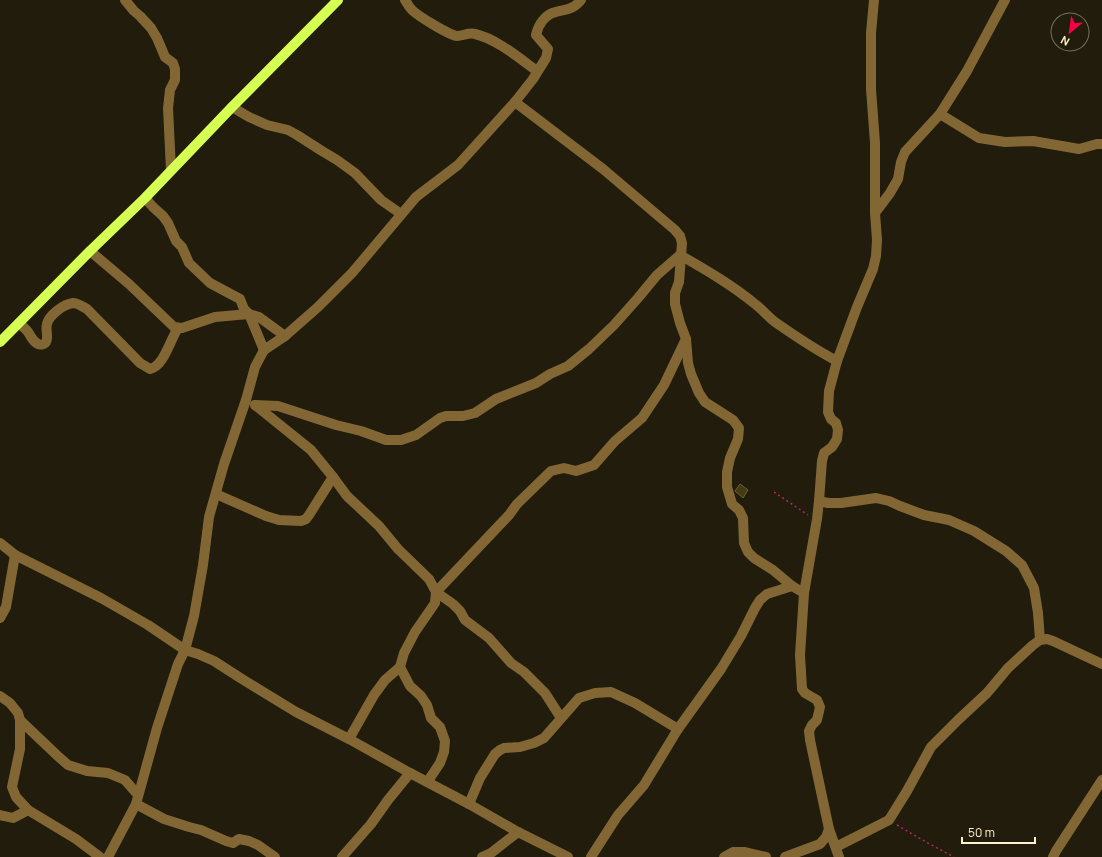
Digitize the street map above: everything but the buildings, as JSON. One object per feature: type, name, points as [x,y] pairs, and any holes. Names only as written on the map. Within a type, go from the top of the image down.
[{"type":"main road","points":[[0,342],[146,198],[232,107],[338,0]]},
{"type":"street","points":[[126,0],[134,11],[151,28],[165,57],[173,63],[176,68],[175,80],[170,90],[168,108],[171,170]]},
{"type":"street","points":[[405,0],[412,10],[427,21],[457,36],[474,33],[507,49],[538,71]]},
{"type":"street","points":[[108,857],[137,799],[157,728],[178,664],[185,650],[194,616],[203,565],[209,517],[224,464],[251,402],[255,367],[264,350],[285,336],[318,307],[352,273],[416,197],[458,165],[515,102],[546,58],[548,49],[536,35],[538,28],[548,15],[554,12],[570,10],[581,0]]},
{"type":"street","points":[[874,0],[871,33],[871,89],[876,143],[876,256],[873,269],[837,361],[829,391],[828,412],[831,419],[836,423],[838,430],[837,439],[832,447],[824,453],[822,461],[817,520],[804,593],[800,655],[802,689],[805,693],[818,700],[820,707],[817,720],[809,731],[810,740],[829,829],[838,852],[889,820],[907,792],[931,747],[987,693],[1008,668],[1040,640],[1053,640],[1102,664]]},
{"type":"street","points":[[875,212],[898,180],[905,152],[940,114],[967,71],[1005,0]]},
{"type":"street","points":[[515,102],[603,169],[675,230],[680,236],[682,243],[679,282],[675,293],[675,304],[686,339],[688,363],[694,384],[705,402],[733,420],[739,428],[738,439],[730,458],[727,472],[727,487],[732,504],[739,510],[743,518],[744,543],[748,552],[754,558],[804,593]]},
{"type":"street","points":[[232,107],[267,125],[298,134],[355,173],[380,200],[401,214]]},
{"type":"street","points":[[940,114],[979,138],[1005,142],[1033,141],[1079,149],[1102,144]]},
{"type":"street","points":[[146,198],[168,223],[176,241],[182,246],[189,263],[210,283],[240,299],[244,309],[249,314],[264,350]]},
{"type":"street","points":[[90,252],[129,284],[174,327],[182,328],[215,317],[249,314],[259,317],[285,336]]},
{"type":"street","points":[[680,255],[730,286],[754,303],[774,321],[814,349],[837,361]]},
{"type":"street","points":[[251,402],[278,406],[386,440],[401,440],[416,435],[440,418],[446,416],[463,416],[475,413],[496,399],[536,383],[550,374],[568,366],[589,349],[614,325],[657,275],[680,255]]},
{"type":"street","points":[[19,323],[28,332],[33,340],[39,345],[43,345],[47,338],[46,326],[49,318],[64,306],[73,303],[80,305],[87,309],[140,363],[150,369],[155,368],[160,363],[173,335],[178,328]]},
{"type":"street","points":[[350,739],[374,695],[385,680],[400,667],[404,653],[415,632],[435,603],[436,592],[509,515],[517,504],[551,471],[564,468],[576,471],[594,465],[615,441],[642,418],[664,385],[686,339]]},
{"type":"street","points":[[251,402],[311,450],[347,496],[379,526],[398,550],[429,579],[436,592],[453,604],[460,611],[465,620],[489,638],[511,663],[524,672],[545,693],[561,718]]},
{"type":"street","points":[[216,494],[266,516],[280,520],[301,521],[306,519],[309,515],[333,477]]},
{"type":"street","points":[[819,501],[841,503],[876,498],[889,501],[924,515],[950,520],[974,531],[1006,551],[1022,565],[1034,588],[1040,640]]},
{"type":"street","points":[[0,543],[15,555],[101,598],[148,625],[185,650],[214,661],[296,712],[350,739],[518,832],[568,857]]},
{"type":"street","points":[[0,618],[6,607],[15,555]]},
{"type":"street","points":[[591,857],[618,815],[644,785],[678,729],[721,669],[760,600],[768,594],[792,586]]},
{"type":"street","points":[[400,667],[410,686],[421,696],[427,705],[431,718],[440,727],[445,741],[442,757],[428,781]]},
{"type":"street","points":[[469,804],[480,778],[495,754],[504,748],[520,747],[544,738],[579,698],[595,693],[611,692],[635,703],[678,729]]},
{"type":"street","points":[[0,696],[10,703],[18,714],[20,720],[20,749],[12,787],[16,797],[28,810],[76,838],[100,857]]},
{"type":"street","points":[[20,720],[68,765],[87,771],[108,773],[125,780],[137,799],[164,819],[201,830],[226,841],[233,842],[240,839],[249,841],[258,845],[275,857]]},
{"type":"street","points":[[342,857],[371,824],[410,773]]},
{"type":"street","points":[[1053,857],[1102,780]]},
{"type":"street","points":[[0,815],[13,818],[28,810]]},
{"type":"street","points":[[786,857],[820,844],[826,838],[829,829]]},
{"type":"street","points":[[482,857],[491,853],[518,832]]},
{"type":"street","points":[[724,857],[733,852],[744,852],[766,857]]},
{"type":"path","points":[[774,492],[802,512],[817,520]]},
{"type":"path","points":[[889,820],[954,857]]}]
